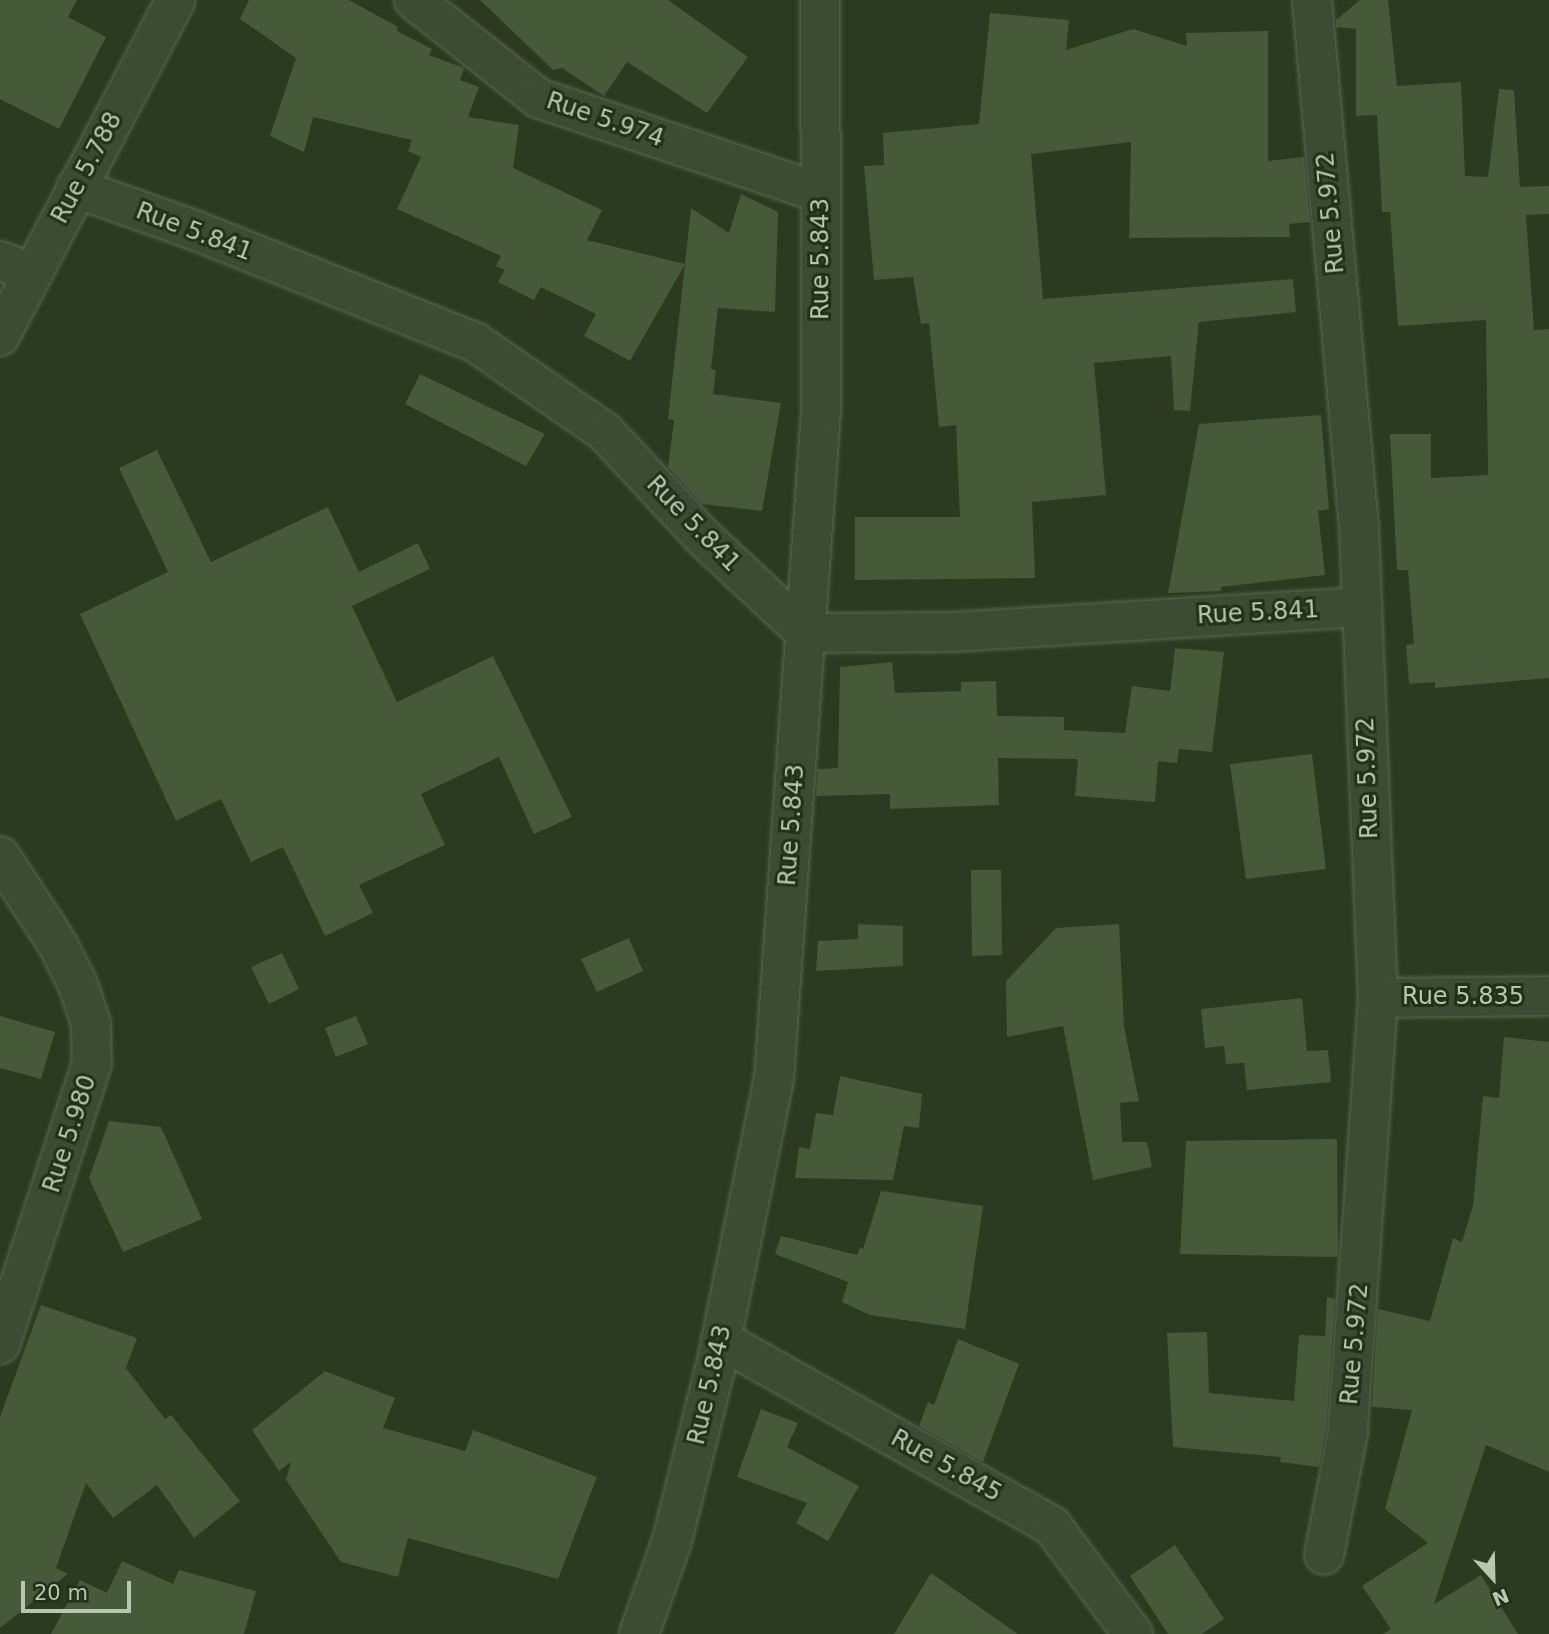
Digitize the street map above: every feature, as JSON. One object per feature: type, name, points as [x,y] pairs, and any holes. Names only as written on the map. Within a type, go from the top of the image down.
[{"type":"street","name":"Rue 5.788","points":[[0,336],[16,267],[76,188],[176,0]]},
{"type":"street","name":"Rue 5.974","points":[[414,0],[538,98],[820,193]]},
{"type":"street","name":"Rue 5.843","points":[[639,1634],[672,1541],[721,1340],[774,1079],[821,411],[820,0]]},
{"type":"street","name":"Rue 5.972","points":[[1312,0],[1359,528],[1378,998],[1348,1432],[1324,1555]]},
{"type":"street","name":"Rue 5.841","points":[[76,188],[194,230],[476,343],[605,432],[704,538],[806,633],[953,632],[1362,607]]},
{"type":"street","name":"Rue 5.980","points":[[0,856],[57,943],[78,985],[91,1024],[92,1063],[0,1344]]},
{"type":"street","name":"Rue 5.835","points":[[1378,998],[1549,996]]},
{"type":"street","name":"Rue 5.845","points":[[721,1340],[1052,1526],[1133,1634]]},
{"type":"building","points":[[0,0],[77,0],[68,17],[106,37],[59,129],[0,99]]},
{"type":"building","points":[[249,0],[349,0],[398,27],[397,31],[432,49],[429,55],[464,68],[460,80],[479,87],[468,117],[519,125],[513,168],[602,210],[587,240],[685,264],[630,361],[584,336],[596,314],[541,287],[534,300],[498,282],[505,270],[496,266],[501,256],[397,209],[421,157],[408,151],[412,140],[313,117],[304,152],[270,136],[296,58],[240,19]]},
{"type":"building","points":[[480,0],[668,0],[748,57],[707,113],[627,62],[604,96],[562,68],[553,70]]},
{"type":"building","points":[[1360,0],[1388,0],[1397,86],[1461,82],[1465,176],[1488,177],[1499,89],[1514,90],[1520,187],[1549,186],[1549,214],[1526,215],[1534,330],[1549,329],[1549,678],[1435,688],[1435,682],[1409,684],[1406,645],[1414,644],[1408,570],[1397,570],[1390,434],[1431,434],[1431,478],[1488,475],[1486,320],[1398,326],[1390,212],[1382,212],[1377,115],[1356,116],[1356,29],[1336,27],[1336,20]]},
{"type":"building","points":[[990,13],[1069,20],[1066,50],[1133,29],[1187,46],[1186,33],[1268,31],[1268,161],[1304,157],[1310,222],[1289,224],[1290,237],[1129,238],[1131,142],[1031,154],[1043,299],[1293,279],[1296,312],[1199,322],[1190,411],[1174,410],[1171,356],[1094,363],[1106,495],[1032,502],[1035,578],[855,580],[855,517],[960,517],[956,425],[939,427],[929,323],[921,324],[913,277],[874,280],[864,166],[884,165],[883,133],[979,124]]},
{"type":"building","points":[[741,194],[778,212],[775,312],[718,308],[711,369],[716,370],[713,394],[781,403],[762,511],[702,504],[668,467],[674,420],[668,419],[691,208],[729,233]]},
{"type":"building","points":[[420,374],[545,434],[526,466],[405,404]]},
{"type":"building","points":[[1321,415],[1329,509],[1318,511],[1325,575],[1221,587],[1221,591],[1168,593],[1199,424]]},
{"type":"building","points":[[157,450],[211,562],[328,507],[359,572],[418,543],[430,569],[352,606],[397,702],[493,656],[572,817],[534,834],[499,757],[421,794],[445,845],[359,885],[373,913],[325,936],[283,847],[251,862],[221,799],[176,821],[80,614],[168,572],[119,468]]},
{"type":"building","points":[[1175,648],[1224,652],[1212,752],[1179,749],[1177,763],[1158,761],[1155,802],[1075,796],[1078,759],[998,758],[999,805],[890,809],[890,794],[816,796],[818,769],[838,768],[840,667],[892,662],[895,693],[961,691],[961,682],[996,681],[997,716],[1064,717],[1064,730],[1125,733],[1132,686],[1170,691]]},
{"type":"building","points":[[1312,754],[1326,869],[1246,879],[1230,764]]},
{"type":"building","points":[[971,870],[1001,870],[1002,955],[972,956]]},
{"type":"building","points":[[858,924],[903,926],[903,966],[816,971],[818,941],[858,939]]},
{"type":"building","points":[[1119,924],[1124,1026],[1139,1101],[1120,1103],[1122,1142],[1147,1142],[1152,1167],[1093,1180],[1063,1026],[1007,1037],[1006,981],[1056,928]]},
{"type":"building","points":[[629,938],[643,971],[597,992],[581,959]]},
{"type":"building","points":[[282,953],[299,989],[269,1004],[251,967]]},
{"type":"building","points":[[1302,998],[1307,1051],[1328,1050],[1331,1082],[1247,1090],[1244,1063],[1226,1064],[1224,1046],[1205,1048],[1201,1009]]},
{"type":"building","points":[[0,1016],[55,1032],[41,1079],[0,1068]]},
{"type":"building","points":[[356,1016],[368,1044],[336,1057],[325,1028]]},
{"type":"building","points":[[1504,1037],[1549,1042],[1549,1472],[1486,1445],[1434,1604],[1481,1575],[1518,1634],[1383,1634],[1391,1629],[1362,1586],[1428,1543],[1385,1509],[1412,1410],[1372,1407],[1378,1309],[1430,1321],[1453,1238],[1462,1242],[1473,1205],[1483,1096],[1499,1098]]},
{"type":"building","points":[[840,1076],[922,1094],[919,1128],[904,1126],[893,1180],[795,1178],[799,1147],[810,1149],[816,1113],[833,1115]]},
{"type":"building","points":[[109,1121],[161,1127],[202,1219],[123,1252],[89,1178]]},
{"type":"building","points":[[1337,1139],[1338,1257],[1180,1254],[1186,1141]]},
{"type":"building","points":[[881,1191],[983,1206],[965,1329],[870,1315],[842,1302],[848,1282],[775,1254],[781,1236],[857,1255],[860,1247],[863,1249]]},
{"type":"building","points":[[1327,1297],[1335,1299],[1326,1429],[1319,1467],[1280,1462],[1281,1457],[1173,1447],[1167,1333],[1207,1332],[1209,1393],[1294,1401],[1299,1335],[1325,1336]]},
{"type":"building","points":[[41,1305],[137,1338],[126,1368],[165,1419],[171,1415],[240,1501],[194,1538],[157,1485],[113,1518],[86,1483],[56,1568],[68,1574],[0,1628],[0,1417]]},
{"type":"building","points":[[958,1339],[1019,1364],[983,1462],[919,1426],[928,1402],[934,1405]]},
{"type":"building","points":[[325,1371],[395,1398],[383,1428],[465,1451],[473,1430],[597,1477],[558,1579],[408,1538],[398,1577],[341,1562],[286,1480],[291,1462],[279,1471],[252,1430]]},
{"type":"building","points":[[761,1409],[798,1423],[787,1447],[859,1486],[828,1541],[796,1523],[807,1503],[737,1477]]},
{"type":"building","points":[[1175,1545],[1224,1619],[1202,1634],[1168,1634],[1130,1576]]},
{"type":"building","points":[[122,1561],[173,1584],[179,1570],[256,1591],[244,1634],[51,1634],[80,1580],[107,1593]]},
{"type":"building","points":[[931,1573],[1018,1634],[894,1634]]}]
